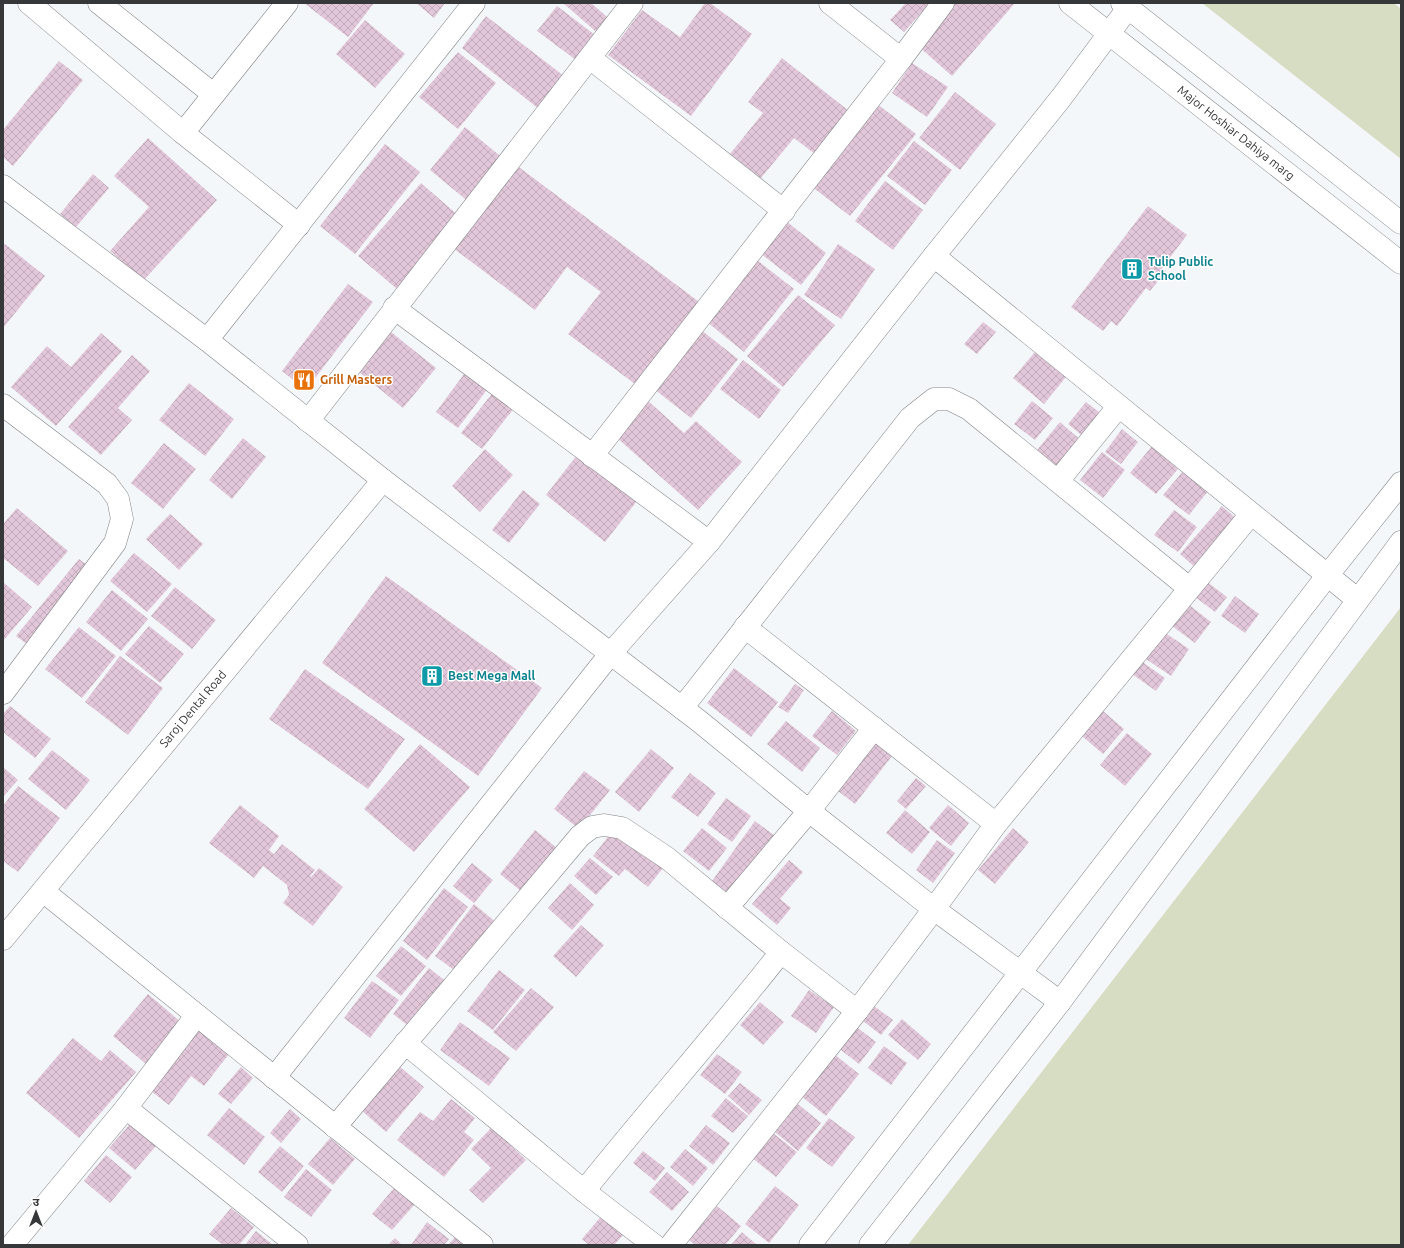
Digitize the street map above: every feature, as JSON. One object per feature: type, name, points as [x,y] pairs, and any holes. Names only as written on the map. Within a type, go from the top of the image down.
[{"type":"street","points":[[29,3],[183,134],[298,225]]},
{"type":"street","points":[[99,3],[213,94]]},
{"type":"street","points":[[183,134],[213,94],[287,3]]},
{"type":"street","points":[[207,340],[474,3]]},
{"type":"street","points":[[308,421],[394,308],[632,3]]},
{"type":"street","points":[[830,3],[901,59]]},
{"type":"street","points":[[592,456],[784,211],[943,3]]},
{"type":"street","name":"Major Hoshiar Dahiya marg","points":[[1070,3],[1401,264]]},
{"type":"street","points":[[274,1078],[611,654],[709,542],[934,256],[1061,98],[1109,33],[1125,6],[1401,222]]},
{"type":"street","points":[[590,58],[784,211]]},
{"type":"street","points":[[3,186],[207,340],[383,480],[682,708],[934,909],[1060,1002]]},
{"type":"street","points":[[934,256],[1118,407],[1358,600]]},
{"type":"street","points":[[394,308],[709,542]]},
{"type":"street","points":[[682,708],[910,418],[934,399],[948,399],[969,409],[1189,588]]},
{"type":"street","points":[[3,405],[107,484],[118,499],[122,519],[116,543],[3,693]]},
{"type":"street","points":[[1058,482],[1118,407]]},
{"type":"street","name":"Saroj Dental Road","points":[[3,939],[383,480]]},
{"type":"street","points":[[810,1245],[1021,974],[1327,576],[1401,483]]},
{"type":"street","points":[[671,1245],[857,1011],[996,824],[1251,514]]},
{"type":"street","points":[[870,1245],[1060,1002],[1401,542]]},
{"type":"street","points":[[746,627],[996,824]]},
{"type":"street","points":[[727,908],[810,811],[874,728]]},
{"type":"street","points":[[335,1127],[580,836],[592,827],[604,826],[622,828],[667,858],[781,952],[857,1011]]},
{"type":"street","points":[[43,890],[196,1016],[482,1245]]},
{"type":"street","points":[[584,1191],[781,952]]},
{"type":"street","points":[[12,1245],[126,1108],[196,1016]]},
{"type":"street","points":[[405,1043],[584,1191],[654,1245]]},
{"type":"street","points":[[126,1108],[296,1245]]},
{"type":"green space","points":[[1202,3],[1394,3],[1401,9],[1401,159]]},
{"type":"green space","points":[[1401,607],[1401,1245],[908,1245]]},
{"type":"building","points":[[304,3],[374,3],[348,37]]},
{"type":"building","points":[[416,3],[445,3],[434,18]]},
{"type":"building","points":[[563,3],[591,3],[613,22],[601,36]]},
{"type":"building","points":[[705,3],[710,3],[752,34],[691,116],[608,55],[642,10],[680,37]]},
{"type":"building","points":[[906,3],[930,3],[904,32],[890,20]]},
{"type":"building","points":[[954,3],[1015,3],[952,76],[917,45]]},
{"type":"building","points":[[557,6],[595,35],[576,60],[537,31]]},
{"type":"building","points":[[486,16],[564,76],[539,109],[462,48]]},
{"type":"building","points":[[365,20],[405,54],[375,88],[336,54]]},
{"type":"building","points":[[458,52],[496,83],[458,129],[419,97]]},
{"type":"building","points":[[782,58],[849,111],[815,154],[794,138],[761,178],[730,154],[763,113],[748,102]]},
{"type":"building","points":[[59,61],[83,80],[13,166],[3,157],[3,130]]},
{"type":"building","points":[[912,63],[948,87],[927,117],[892,93]]},
{"type":"building","points":[[955,92],[996,124],[960,170],[919,138]]},
{"type":"building","points":[[876,103],[916,134],[850,216],[811,186]]},
{"type":"building","points":[[465,127],[505,160],[470,203],[430,170]]},
{"type":"building","points":[[148,138],[217,200],[143,281],[110,251],[149,207],[114,176]]},
{"type":"building","points":[[914,141],[952,170],[925,205],[887,176]]},
{"type":"building","points":[[385,144],[420,172],[355,254],[320,226]]},
{"type":"building","points":[[516,165],[702,304],[639,387],[568,334],[601,292],[567,267],[535,310],[453,248]]},
{"type":"building","points":[[93,174],[109,188],[76,227],[60,214]]},
{"type":"building","points":[[885,181],[923,210],[893,250],[855,221]]},
{"type":"building","points":[[421,183],[460,217],[397,289],[358,256]]},
{"type":"building","name":"Tulip Public School","points":[[1148,206],[1187,235],[1162,268],[1166,271],[1150,291],[1146,288],[1117,326],[1111,321],[1103,331],[1071,307]]},
{"type":"building","points":[[786,221],[826,253],[801,285],[760,253]]},
{"type":"building","points":[[5,244],[45,276],[3,328],[3,246]]},
{"type":"building","points":[[838,244],[875,269],[841,319],[804,295]]},
{"type":"building","points":[[757,260],[794,289],[744,352],[707,322]]},
{"type":"building","points":[[348,284],[373,302],[306,390],[282,371]]},
{"type":"building","points":[[798,295],[835,325],[783,387],[747,356]]},
{"type":"building","points":[[983,322],[996,332],[977,354],[964,344]]},
{"type":"building","points":[[701,330],[738,359],[691,418],[654,389]]},
{"type":"building","points":[[391,332],[436,368],[403,408],[359,372]]},
{"type":"building","points":[[101,333],[122,351],[56,426],[11,387],[47,346],[71,367]]},
{"type":"building","points":[[1035,352],[1066,377],[1044,404],[1013,378]]},
{"type":"building","points":[[132,355],[150,371],[118,408],[132,420],[101,455],[68,427]]},
{"type":"building","points":[[743,360],[781,390],[759,419],[720,389]]},
{"type":"building","points":[[467,370],[489,387],[458,428],[436,412]]},
{"type":"building","points":[[189,383],[234,419],[205,456],[159,420]]},
{"type":"building","points":[[494,391],[515,407],[482,449],[461,433]]},
{"type":"building","points":[[648,401],[684,433],[696,421],[742,462],[698,510],[616,437]]},
{"type":"building","points":[[1032,401],[1053,418],[1035,440],[1014,424]]},
{"type":"building","points":[[1086,402],[1103,415],[1085,438],[1068,424]]},
{"type":"building","points":[[1060,422],[1083,442],[1060,469],[1037,450]]},
{"type":"building","points":[[1122,429],[1138,442],[1121,464],[1105,452]]},
{"type":"building","points":[[243,438],[266,457],[232,499],[209,480]]},
{"type":"building","points":[[164,443],[196,469],[163,509],[131,483]]},
{"type":"building","points":[[1152,446],[1178,469],[1156,494],[1130,473]]},
{"type":"building","points":[[485,449],[513,475],[480,512],[452,486]]},
{"type":"building","points":[[1102,452],[1125,470],[1103,498],[1080,480]]},
{"type":"building","points":[[577,455],[637,501],[605,542],[546,495]]},
{"type":"building","points":[[1184,470],[1209,490],[1189,515],[1163,495]]},
{"type":"building","points":[[523,490],[540,504],[509,543],[492,530]]},
{"type":"building","points":[[1222,506],[1239,521],[1197,569],[1180,554]]},
{"type":"building","points":[[17,508],[68,551],[38,586],[3,558],[3,524]]},
{"type":"building","points":[[1174,510],[1197,527],[1178,552],[1154,535]]},
{"type":"building","points":[[170,514],[203,544],[179,570],[146,539]]},
{"type":"building","points":[[134,553],[172,584],[147,612],[110,581]]},
{"type":"building","points":[[79,559],[92,569],[31,647],[16,636]]},
{"type":"building","name":"Best Mega Mall","points":[[386,576],[542,688],[478,776],[322,663]]},
{"type":"building","points":[[1202,578],[1227,597],[1215,612],[1190,593]]},
{"type":"building","points":[[3,582],[32,607],[3,641]]},
{"type":"building","points":[[175,587],[216,620],[192,649],[151,616]]},
{"type":"building","points":[[112,590],[148,619],[121,651],[86,622]]},
{"type":"building","points":[[1235,596],[1259,614],[1245,633],[1221,616]]},
{"type":"building","points":[[1188,604],[1211,622],[1195,643],[1172,626]]},
{"type":"building","points":[[149,626],[184,654],[160,683],[125,654]]},
{"type":"building","points":[[79,627],[116,656],[82,698],[45,669]]},
{"type":"building","points":[[1161,630],[1189,649],[1171,676],[1143,657]]},
{"type":"building","points":[[120,656],[163,688],[128,735],[85,702]]},
{"type":"building","points":[[1141,661],[1165,678],[1156,691],[1132,674]]},
{"type":"building","points":[[734,668],[778,702],[751,737],[707,703]]},
{"type":"building","points":[[305,669],[405,739],[368,789],[269,719]]},
{"type":"building","points":[[795,684],[804,690],[788,713],[778,707]]},
{"type":"building","points":[[10,706],[51,739],[35,758],[3,732],[3,714]]},
{"type":"building","points":[[832,711],[856,731],[837,755],[812,736]]},
{"type":"building","points":[[1103,711],[1124,729],[1103,754],[1082,736]]},
{"type":"building","points":[[786,721],[820,748],[802,772],[767,744]]},
{"type":"building","points":[[1127,733],[1152,754],[1125,786],[1100,765]]},
{"type":"building","points":[[875,743],[892,756],[855,804],[838,791]]},
{"type":"building","points":[[420,744],[470,787],[414,852],[364,809]]},
{"type":"building","points":[[651,749],[674,768],[639,812],[615,792]]},
{"type":"building","points":[[52,750],[90,780],[66,810],[28,779]]},
{"type":"building","points":[[3,767],[18,780],[3,797]]},
{"type":"building","points":[[584,771],[610,790],[579,829],[554,809]]},
{"type":"building","points":[[690,773],[716,793],[698,817],[671,797]]},
{"type":"building","points":[[916,778],[926,786],[906,809],[897,801]]},
{"type":"building","points":[[18,786],[60,818],[18,872],[3,861],[3,806]]},
{"type":"building","points":[[726,798],[751,816],[732,842],[707,824]]},
{"type":"building","points":[[240,805],[279,836],[269,850],[274,854],[282,844],[315,870],[310,876],[311,877],[319,868],[343,887],[313,926],[283,903],[289,895],[287,885],[263,866],[254,878],[209,843]]},
{"type":"building","points":[[948,805],[969,823],[951,846],[929,828]]},
{"type":"building","points":[[905,810],[930,832],[912,854],[886,833]]},
{"type":"building","points":[[755,821],[774,835],[731,895],[712,881]]},
{"type":"building","points":[[702,828],[727,848],[709,871],[683,851]]},
{"type":"building","points":[[1013,828],[1029,842],[995,884],[978,870]]},
{"type":"building","points":[[614,829],[663,868],[648,887],[625,869],[619,876],[593,856]]},
{"type":"building","points":[[535,830],[563,853],[527,896],[500,874]]},
{"type":"building","points":[[937,840],[955,853],[933,883],[916,870]]},
{"type":"building","points":[[590,858],[613,877],[596,895],[574,876]]},
{"type":"building","points":[[789,860],[803,872],[780,899],[791,908],[777,925],[752,904]]},
{"type":"building","points":[[472,863],[493,880],[474,903],[453,886]]},
{"type":"building","points":[[570,883],[594,905],[572,930],[548,908]]},
{"type":"building","points":[[444,888],[468,907],[427,960],[403,941]]},
{"type":"building","points":[[474,904],[497,923],[458,973],[435,956]]},
{"type":"building","points":[[581,925],[604,945],[576,977],[553,956]]},
{"type":"building","points":[[401,946],[426,966],[401,996],[376,976]]},
{"type":"building","points":[[429,968],[448,983],[411,1028],[393,1014]]},
{"type":"building","points":[[499,970],[525,990],[493,1030],[467,1011]]},
{"type":"building","points":[[372,981],[399,1000],[370,1038],[344,1018]]},
{"type":"building","points":[[531,988],[554,1007],[516,1051],[493,1032]]},
{"type":"building","points":[[809,990],[834,1007],[816,1033],[791,1016]]},
{"type":"building","points":[[148,994],[182,1023],[147,1065],[113,1036]]},
{"type":"building","points":[[760,1002],[784,1022],[763,1045],[740,1025]]},
{"type":"building","points":[[874,1006],[893,1020],[881,1035],[863,1021]]},
{"type":"building","points":[[902,1019],[931,1044],[918,1060],[888,1035]]},
{"type":"building","points":[[460,1022],[510,1058],[489,1086],[440,1050]]},
{"type":"building","points":[[854,1025],[876,1042],[859,1064],[837,1047]]},
{"type":"building","points":[[198,1030],[229,1054],[204,1086],[191,1076],[169,1105],[151,1091]]},
{"type":"building","points":[[73,1038],[101,1061],[110,1050],[136,1072],[79,1138],[26,1093]]},
{"type":"building","points":[[884,1046],[907,1063],[891,1085],[868,1068]]},
{"type":"building","points":[[717,1054],[742,1072],[725,1094],[700,1075]]},
{"type":"building","points":[[834,1054],[859,1074],[826,1116],[801,1096]]},
{"type":"building","points":[[399,1066],[424,1087],[386,1132],[361,1110]]},
{"type":"building","points":[[241,1067],[253,1078],[231,1104],[218,1094]]},
{"type":"building","points":[[740,1083],[762,1100],[749,1115],[728,1096]]},
{"type":"building","points":[[726,1098],[748,1116],[733,1133],[711,1116]]},
{"type":"building","points":[[451,1099],[475,1118],[464,1132],[474,1140],[444,1177],[397,1140],[420,1112],[433,1121]]},
{"type":"building","points":[[798,1104],[821,1123],[798,1151],[775,1132]]},
{"type":"building","points":[[229,1108],[265,1137],[244,1165],[207,1135]]},
{"type":"building","points":[[290,1109],[301,1119],[281,1143],[270,1133]]},
{"type":"building","points":[[829,1118],[855,1137],[832,1167],[806,1148]]},
{"type":"building","points":[[130,1124],[156,1146],[135,1170],[109,1148]]},
{"type":"building","points":[[706,1125],[730,1143],[713,1165],[689,1146]]},
{"type":"building","points":[[492,1127],[526,1160],[483,1203],[469,1190],[491,1168],[471,1149]]},
{"type":"building","points":[[773,1133],[797,1152],[776,1177],[752,1158]]},
{"type":"building","points":[[330,1138],[355,1159],[333,1185],[308,1164]]},
{"type":"building","points":[[280,1146],[304,1166],[282,1192],[258,1172]]},
{"type":"building","points":[[685,1149],[708,1168],[693,1186],[670,1167]]},
{"type":"building","points":[[643,1151],[665,1168],[655,1181],[633,1163]]},
{"type":"building","points":[[106,1155],[132,1177],[110,1203],[84,1181]]},
{"type":"building","points":[[306,1169],[332,1190],[311,1217],[284,1197]]},
{"type":"building","points":[[667,1172],[689,1192],[672,1211],[649,1192]]},
{"type":"building","points":[[775,1186],[799,1205],[769,1243],[745,1224]]},
{"type":"building","points":[[395,1187],[415,1204],[392,1230],[372,1214]]},
{"type":"building","points":[[717,1206],[741,1226],[725,1245],[695,1245],[689,1240]]},
{"type":"building","points":[[231,1208],[254,1227],[239,1245],[223,1245],[209,1234]]},
{"type":"building","points":[[603,1214],[625,1233],[614,1245],[589,1245],[582,1239]]},
{"type":"building","points":[[427,1222],[449,1239],[444,1245],[411,1245]]},
{"type":"building","points":[[256,1231],[273,1245],[245,1245]]},
{"type":"building","points":[[742,1232],[757,1245],[731,1245]]},
{"type":"building","points":[[456,1236],[467,1245],[448,1245]]},
{"type":"building","points":[[395,1238],[402,1245],[388,1245]]},
{"type":"place","name":"Tulip Public School","points":[[1132,269]]},
{"type":"place","name":"Grill Masters","points":[[304,380]]},
{"type":"place","name":"Best Mega Mall","points":[[432,676]]}]
